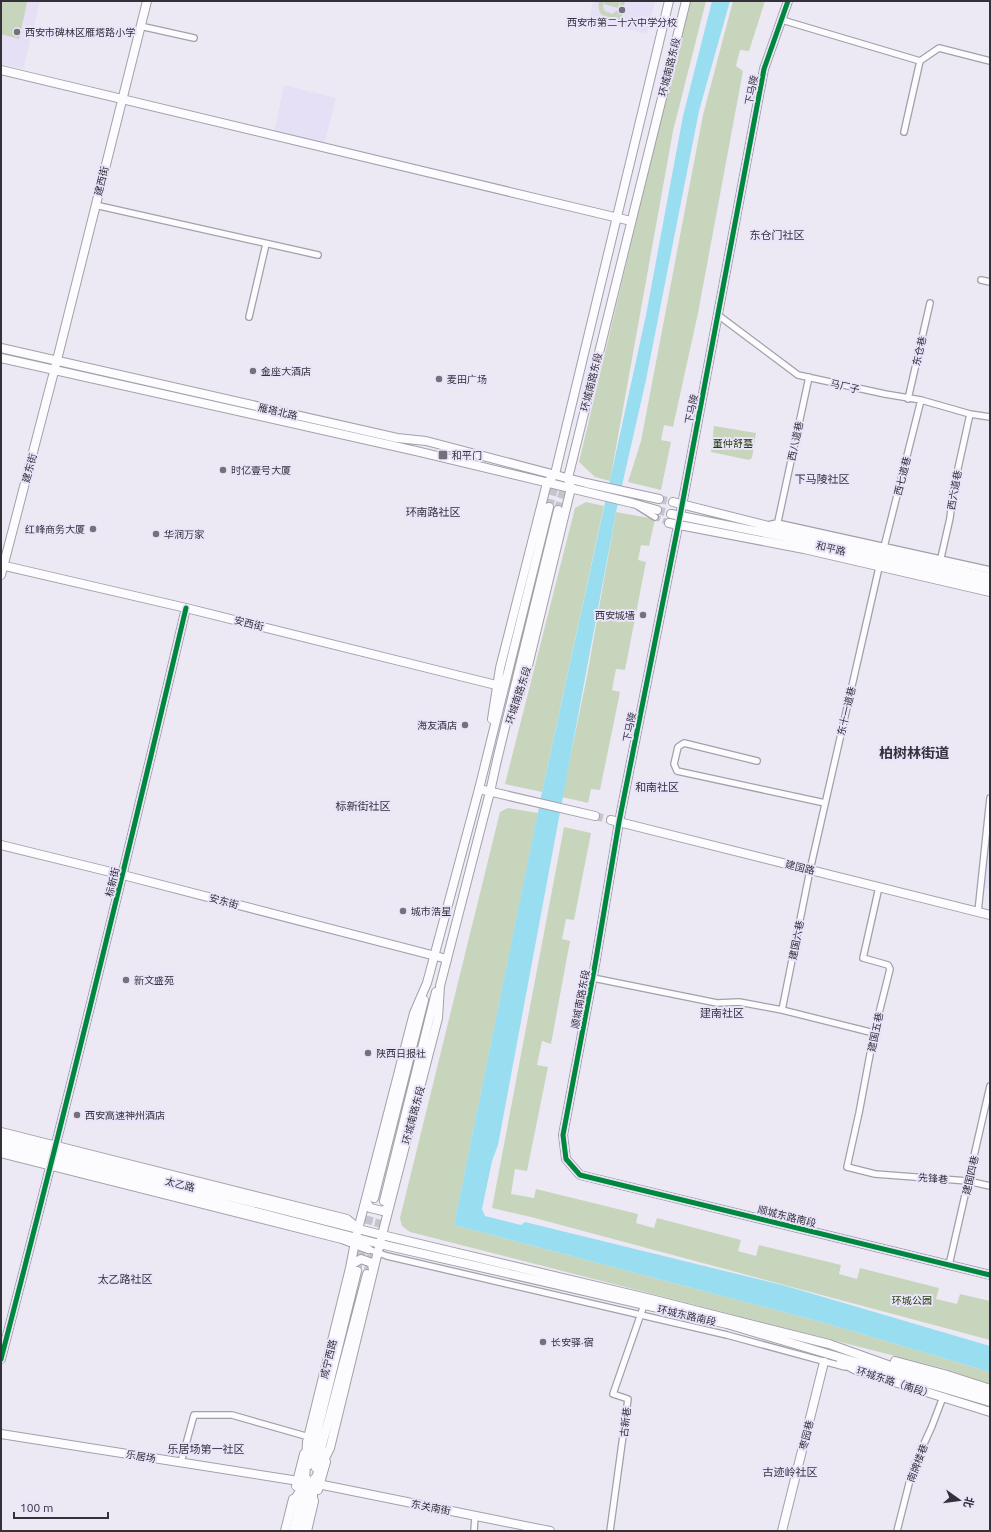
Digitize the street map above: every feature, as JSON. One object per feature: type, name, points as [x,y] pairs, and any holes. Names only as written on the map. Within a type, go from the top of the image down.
[{"type":"main road","name":"建西街","points":[[57,360],[146,1]]},
{"type":"main road","name":"环城南路东段","points":[[486,759],[496,684],[547,483],[555,474],[669,1]]},
{"type":"main road","name":"环城南路东段","points":[[568,478],[686,1]]},
{"type":"main road","name":"下马陵","points":[[619,822],[679,525],[764,69],[788,1]]},
{"type":"main road","points":[[1,70],[631,221]]},
{"type":"main road","name":"雁塔北路","points":[[1,348],[397,438],[426,441],[555,474]]},
{"type":"main road","name":"雁塔北路","points":[[1,358],[416,451],[632,503],[656,514]]},
{"type":"main road","name":"建东街","points":[[1,575],[2,565],[57,360]]},
{"type":"main road","points":[[555,474],[586,483],[659,499]]},
{"type":"main road","points":[[568,478],[571,488]]},
{"type":"main road","name":"环城南路东段","points":[[497,760],[525,678],[571,488]]},
{"type":"main road","name":"和平路","points":[[673,502],[766,526],[777,526],[990,585]]},
{"type":"main road","name":"环城南路东段","points":[[356,1241],[370,1200],[414,1013],[427,983],[479,789],[549,508]]},
{"type":"main road","name":"环城南路东段","points":[[380,1244],[387,1204],[438,1018],[440,986],[490,792],[558,510]]},
{"type":"main road","name":"和平路","points":[[671,514],[882,556],[940,562],[990,577]]},
{"type":"main road","points":[[669,523],[804,549],[882,556],[990,592]]},
{"type":"main road","name":"安西街","points":[[2,565],[186,608],[496,684]]},
{"type":"main road","name":"标新街","points":[[1,1359],[54,1156],[186,608]]},
{"type":"main road","points":[[479,789],[594,816]]},
{"type":"main road","name":"建国路","points":[[610,820],[990,915]]},
{"type":"main road","name":"顺城南路东段","points":[[580,1175],[566,1159],[563,1135],[593,978],[619,822]]},
{"type":"main road","name":"安东街","points":[[1,844],[123,874],[447,959]]},
{"type":"main road","points":[[1,1132],[54,1156]]},
{"type":"main road","name":"太乙路","points":[[1,1139],[54,1156],[356,1241]]},
{"type":"main road","name":"太乙路","points":[[1,1146],[54,1156],[382,1235]]},
{"type":"main road","points":[[1,1153],[54,1156]]},
{"type":"main road","name":"顺城东路南段","points":[[580,1175],[990,1275]]},
{"type":"main road","points":[[370,1200],[370,1208],[383,1211],[387,1204]]},
{"type":"main road","name":"环城东路南段","points":[[382,1235],[651,1299],[829,1344],[888,1365],[990,1396]]},
{"type":"main road","points":[[356,1241],[368,1249]]},
{"type":"main road","name":"环城东路南段","points":[[356,1241],[380,1244],[727,1324],[826,1358],[990,1402]]},
{"type":"main road","name":"咸宁西路","points":[[301,1531],[309,1483],[354,1270],[356,1241]]},
{"type":"main road","name":"咸宁西路","points":[[293,1531],[309,1483],[370,1273],[380,1244]]},
{"type":"main road","points":[[354,1270],[354,1263],[361,1260],[372,1263],[370,1273]]},
{"type":"main road","name":"咸宁西路","points":[[309,1483],[308,1439],[354,1270]]},
{"type":"main road","name":"咸宁西路","points":[[309,1483],[330,1448],[370,1273]]},
{"type":"main road","name":"环城东路（南段）","points":[[829,1344],[944,1374],[990,1389]]},
{"type":"main road","name":"环城东路（南段）","points":[[826,1358],[856,1370],[990,1412]]},
{"type":"main road","name":"枣园巷","points":[[782,1531],[826,1358]]},
{"type":"main road","name":"乐居场","points":[[1,1434],[309,1483]]},
{"type":"main road","points":[[285,1531],[292,1504],[309,1483]]},
{"type":"main road","points":[[307,1531],[313,1506],[309,1483]]},
{"type":"main road","name":"东关南街","points":[[309,1483],[550,1531]]},
{"type":"street","points":[[782,20],[920,61]]},
{"type":"street","points":[[140,26],[194,38]]},
{"type":"street","points":[[904,132],[920,61],[939,48],[990,61]]},
{"type":"street","points":[[95,205],[318,255]]},
{"type":"street","points":[[249,317],[266,244]]},
{"type":"street","points":[[981,280],[990,282]]},
{"type":"street","name":"东仓巷","points":[[908,399],[930,303]]},
{"type":"street","name":"马厂子","points":[[718,315],[798,375],[908,399],[921,400],[970,414],[990,417]]},
{"type":"street","name":"西八道巷","points":[[777,526],[809,377]]},
{"type":"street","name":"西七道巷","points":[[882,556],[921,400]]},
{"type":"street","name":"西六道巷","points":[[940,562],[950,518],[953,491],[970,414]]},
{"type":"street","name":"东十一道巷","points":[[810,870],[882,556]]},
{"type":"street","points":[[940,562],[990,570]]},
{"type":"street","points":[[757,761],[684,743],[678,747],[674,764],[677,771],[825,803]]},
{"type":"street","points":[[978,912],[990,802]]},
{"type":"street","name":"建国六巷","points":[[782,1010],[810,870]]},
{"type":"street","name":"建国五巷","points":[[875,1174],[847,1167],[874,1033],[890,969],[888,965],[863,958],[879,887]]},
{"type":"street","points":[[593,978],[717,1003],[739,1002],[782,1010],[874,1033]]},
{"type":"street","name":"建国四巷","points":[[949,1265],[990,1086]]},
{"type":"street","name":"先锋巷","points":[[875,1174],[968,1181],[990,1186]]},
{"type":"street","points":[[368,1249],[387,1256],[826,1358]]},
{"type":"street","name":"古新巷","points":[[610,1531],[628,1399],[613,1394],[644,1305]]},
{"type":"street","name":"南牌楼巷","points":[[897,1531],[913,1468],[943,1397]]},
{"type":"street","points":[[181,1462],[194,1415],[232,1414],[308,1439]]},
{"type":"street","points":[[474,1531],[475,1516]]},
{"type":"shaded area","name":"西安市碑林区雁塔路小学","points":[[1,1],[40,1],[23,69],[1,64]]},
{"type":"shaded area","name":"西安市第二十六中学分校","points":[[593,1],[655,1],[647,34],[589,19]]},
{"type":"shaded area","points":[[284,85],[336,98],[324,145],[274,133]]},
{"type":"shaded area","points":[[990,824],[990,889],[984,887]]},
{"type":"green space","points":[[1,1],[25,1],[27,3],[19,39],[1,34]]},
{"type":"green space","points":[[599,1],[604,1],[603,7],[605,11],[612,14],[618,10],[621,1],[625,1],[620,24],[617,23],[617,20],[608,20],[602,16],[599,9]]},
{"type":"green space","points":[[605,1],[620,1],[618,8],[604,4]]},
{"type":"green space","points":[[689,1],[706,1],[673,131],[610,481],[595,477],[579,462]]},
{"type":"green space","points":[[733,1],[765,1],[749,51],[740,50],[736,66],[743,71],[698,313],[673,427],[664,425],[661,440],[671,442],[661,490],[628,482],[641,441],[703,115]]},
{"type":"green space","name":"董仲舒墓","points":[[714,426],[756,433],[752,458],[749,460],[711,452]]},
{"type":"green space","points":[[586,502],[604,506],[542,792],[505,784],[575,508]]},
{"type":"green space","points":[[616,512],[655,519],[649,546],[641,545],[638,560],[646,562],[625,670],[616,669],[612,690],[620,692],[600,790],[591,789],[588,803],[562,797],[587,676]]},
{"type":"green space","points":[[508,808],[538,813],[454,1225],[825,1323],[990,1372],[990,1385],[946,1369],[410,1232],[402,1226],[400,1218],[500,812]]},
{"type":"green space","name":"环城公园","points":[[564,827],[591,833],[574,920],[566,919],[562,939],[570,941],[551,1044],[542,1041],[537,1065],[548,1067],[527,1171],[515,1169],[511,1194],[534,1198],[536,1189],[638,1214],[636,1223],[654,1228],[657,1218],[741,1240],[738,1251],[756,1256],[759,1245],[841,1265],[839,1274],[857,1279],[860,1268],[939,1288],[936,1299],[957,1304],[960,1294],[990,1301],[990,1340],[531,1217],[492,1208]]},
{"type":"water","points":[[712,1],[730,1],[699,111],[646,380],[616,512],[498,1145],[492,1161],[482,1209],[485,1216],[521,1225],[525,1222],[786,1286],[990,1346],[990,1372],[825,1323],[454,1225],[542,792],[646,315],[683,116]]},
{"type":"tunnel","points":[[549,507],[557,478]]},
{"type":"tunnel","points":[[558,510],[566,480]]},
{"type":"tunnel","points":[[659,499],[673,502]]},
{"type":"tunnel","points":[[657,510],[671,514]]},
{"type":"tunnel","points":[[655,517],[669,523]]},
{"type":"tunnel","points":[[595,816],[611,820]]},
{"type":"tunnel","points":[[357,1271],[374,1198]]},
{"type":"tunnel","points":[[367,1274],[384,1201]]},
{"type":"cycle path","points":[[788,1],[764,69],[680,516],[619,822],[595,965],[563,1135],[566,1159],[580,1175],[990,1275]]},
{"type":"cycle path","points":[[1,1359],[96,984],[186,608]]},
{"type":"place","name":"西安市第二十六中学分校","points":[[622,10]]},
{"type":"place","name":"西安市碑林区雁塔路小学","points":[[17,32]]},
{"type":"place","name":"金座大酒店","points":[[253,371]]},
{"type":"place","name":"麦田广场","points":[[439,379]]},
{"type":"place","name":"和平门","points":[[443,455]]},
{"type":"place","name":"时亿壹号大厦","points":[[223,470]]},
{"type":"place","name":"红峰商务大厦","points":[[93,529]]},
{"type":"place","name":"华润万家","points":[[156,534]]},
{"type":"place","name":"西安城墙","points":[[643,615]]},
{"type":"place","name":"海友酒店","points":[[465,725]]},
{"type":"place","name":"城市浩星","points":[[403,911]]},
{"type":"place","name":"新文盛苑","points":[[126,980]]},
{"type":"place","name":"陕西日报社","points":[[368,1053]]},
{"type":"place","name":"西安高速神州酒店","points":[[77,1115]]},
{"type":"place","name":"长安驿·宿","points":[[543,1342]]},
{"type":"district","name":"东仓门社区","points":[[777,235]]},
{"type":"district","name":"下马陵社区","points":[[822,479]]},
{"type":"district","name":"环南路社区","points":[[433,512]]},
{"type":"district","name":"柏树林街道","points":[[914,753]]},
{"type":"district","name":"和南社区","points":[[657,787]]},
{"type":"district","name":"标新街社区","points":[[363,806]]},
{"type":"district","name":"建南社区","points":[[722,1013]]},
{"type":"district","name":"太乙路社区","points":[[125,1279]]},
{"type":"district","name":"乐居场第一社区","points":[[206,1449]]},
{"type":"district","name":"古迹岭社区","points":[[790,1472]]}]
